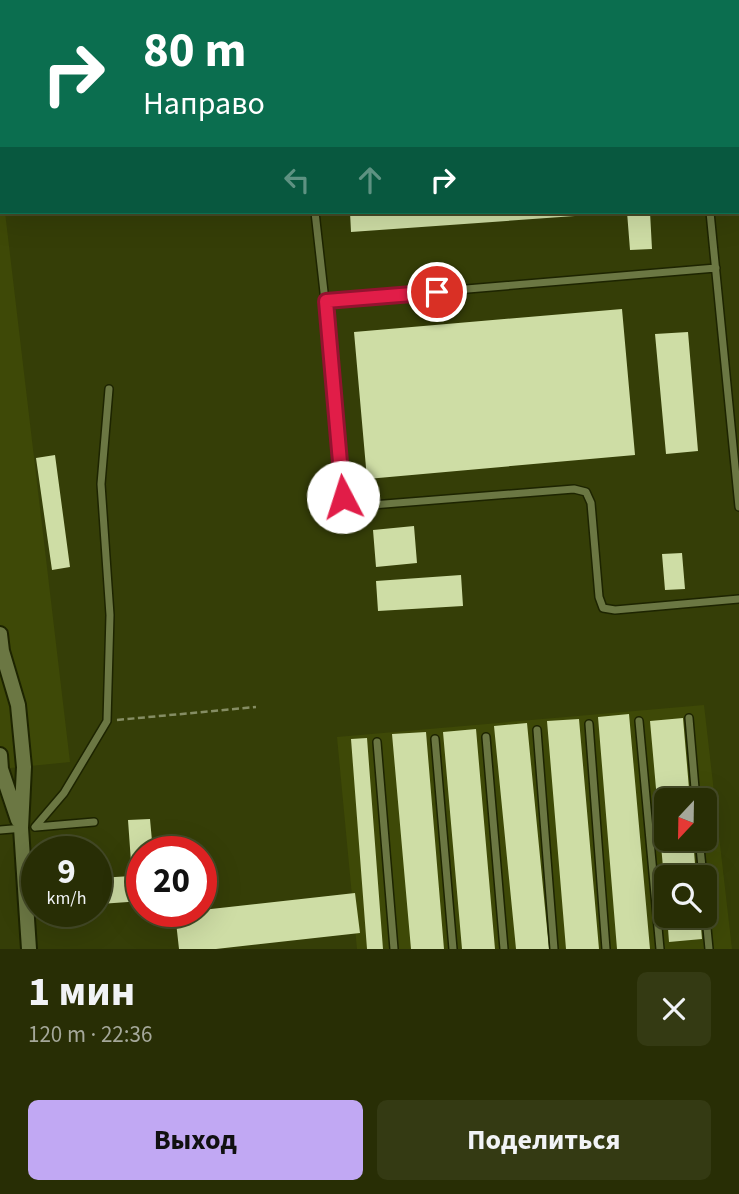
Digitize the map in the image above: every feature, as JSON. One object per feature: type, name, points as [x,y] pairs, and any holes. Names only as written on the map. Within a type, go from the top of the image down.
[{"type":"street","points":[[0,634],[0,670]]},
{"type":"street","points":[[1,651],[18,705],[24,767],[28,828],[29,949]]},
{"type":"street","points":[[0,755],[1,769],[28,828]]},
{"type":"lane","points":[[315,214],[326,301],[343,497],[347,506],[575,489],[586,492],[591,503],[599,597],[603,608],[615,610],[739,599]]},
{"type":"lane","points":[[710,214],[739,507]]},
{"type":"lane","points":[[326,301],[716,268]]},
{"type":"lane","points":[[28,828],[79,771],[107,721],[110,615],[101,484],[110,389]]},
{"type":"lane","points":[[689,718],[695,788]]},
{"type":"lane","points":[[639,721],[660,949]]},
{"type":"lane","points":[[589,724],[606,949]]},
{"type":"lane","points":[[537,730],[554,949]]},
{"type":"lane","points":[[486,737],[504,949]]},
{"type":"lane","points":[[435,739],[453,949]]},
{"type":"lane","points":[[377,743],[394,949]]},
{"type":"lane","points":[[0,830],[94,822]]},
{"type":"lane","points":[[707,928],[709,949]]},
{"type":"path","points":[[107,721],[256,707]]},
{"type":"shaded area","points":[[0,214],[5,214],[70,762],[0,769]]},
{"type":"shaded area","points":[[704,705],[714,788],[654,788],[654,851],[717,851],[718,827],[732,949],[357,949],[337,737]]},
{"type":"building","points":[[350,214],[589,214],[589,215],[351,232]]},
{"type":"building","points":[[627,214],[650,214],[652,249],[630,250]]},
{"type":"building","points":[[622,309],[635,455],[367,479],[354,332]]},
{"type":"building","points":[[688,332],[698,451],[666,454],[655,334]]},
{"type":"building","points":[[55,455],[70,567],[52,570],[36,458]]},
{"type":"building","points":[[414,526],[417,563],[376,567],[373,530]]},
{"type":"building","points":[[682,553],[685,589],[665,590],[662,554]]},
{"type":"building","points":[[461,575],[463,606],[378,611],[376,581]]},
{"type":"building","points":[[629,714],[650,949],[617,949],[598,717]]},
{"type":"building","points":[[683,718],[689,788],[656,788],[650,721]]},
{"type":"building","points":[[579,719],[599,949],[566,949],[547,721]]},
{"type":"building","points":[[527,723],[549,949],[516,949],[494,726]]},
{"type":"building","points":[[476,729],[495,949],[462,949],[443,732]]},
{"type":"building","points":[[426,732],[444,949],[411,949],[392,734]]},
{"type":"building","points":[[367,738],[383,949],[367,949],[351,739]]},
{"type":"building","points":[[150,819],[152,836],[129,836],[128,820]]},
{"type":"building","points":[[662,851],[694,851],[695,865],[663,865]]},
{"type":"building","points":[[126,876],[126,902],[112,903],[112,877]]},
{"type":"building","points":[[355,893],[360,933],[216,949],[179,949],[177,927],[217,927],[217,908]]},
{"type":"building","points":[[668,928],[701,928],[702,939],[669,942]]},
{"type":"route","points":[[343,497],[326,301],[437,292]]}]
